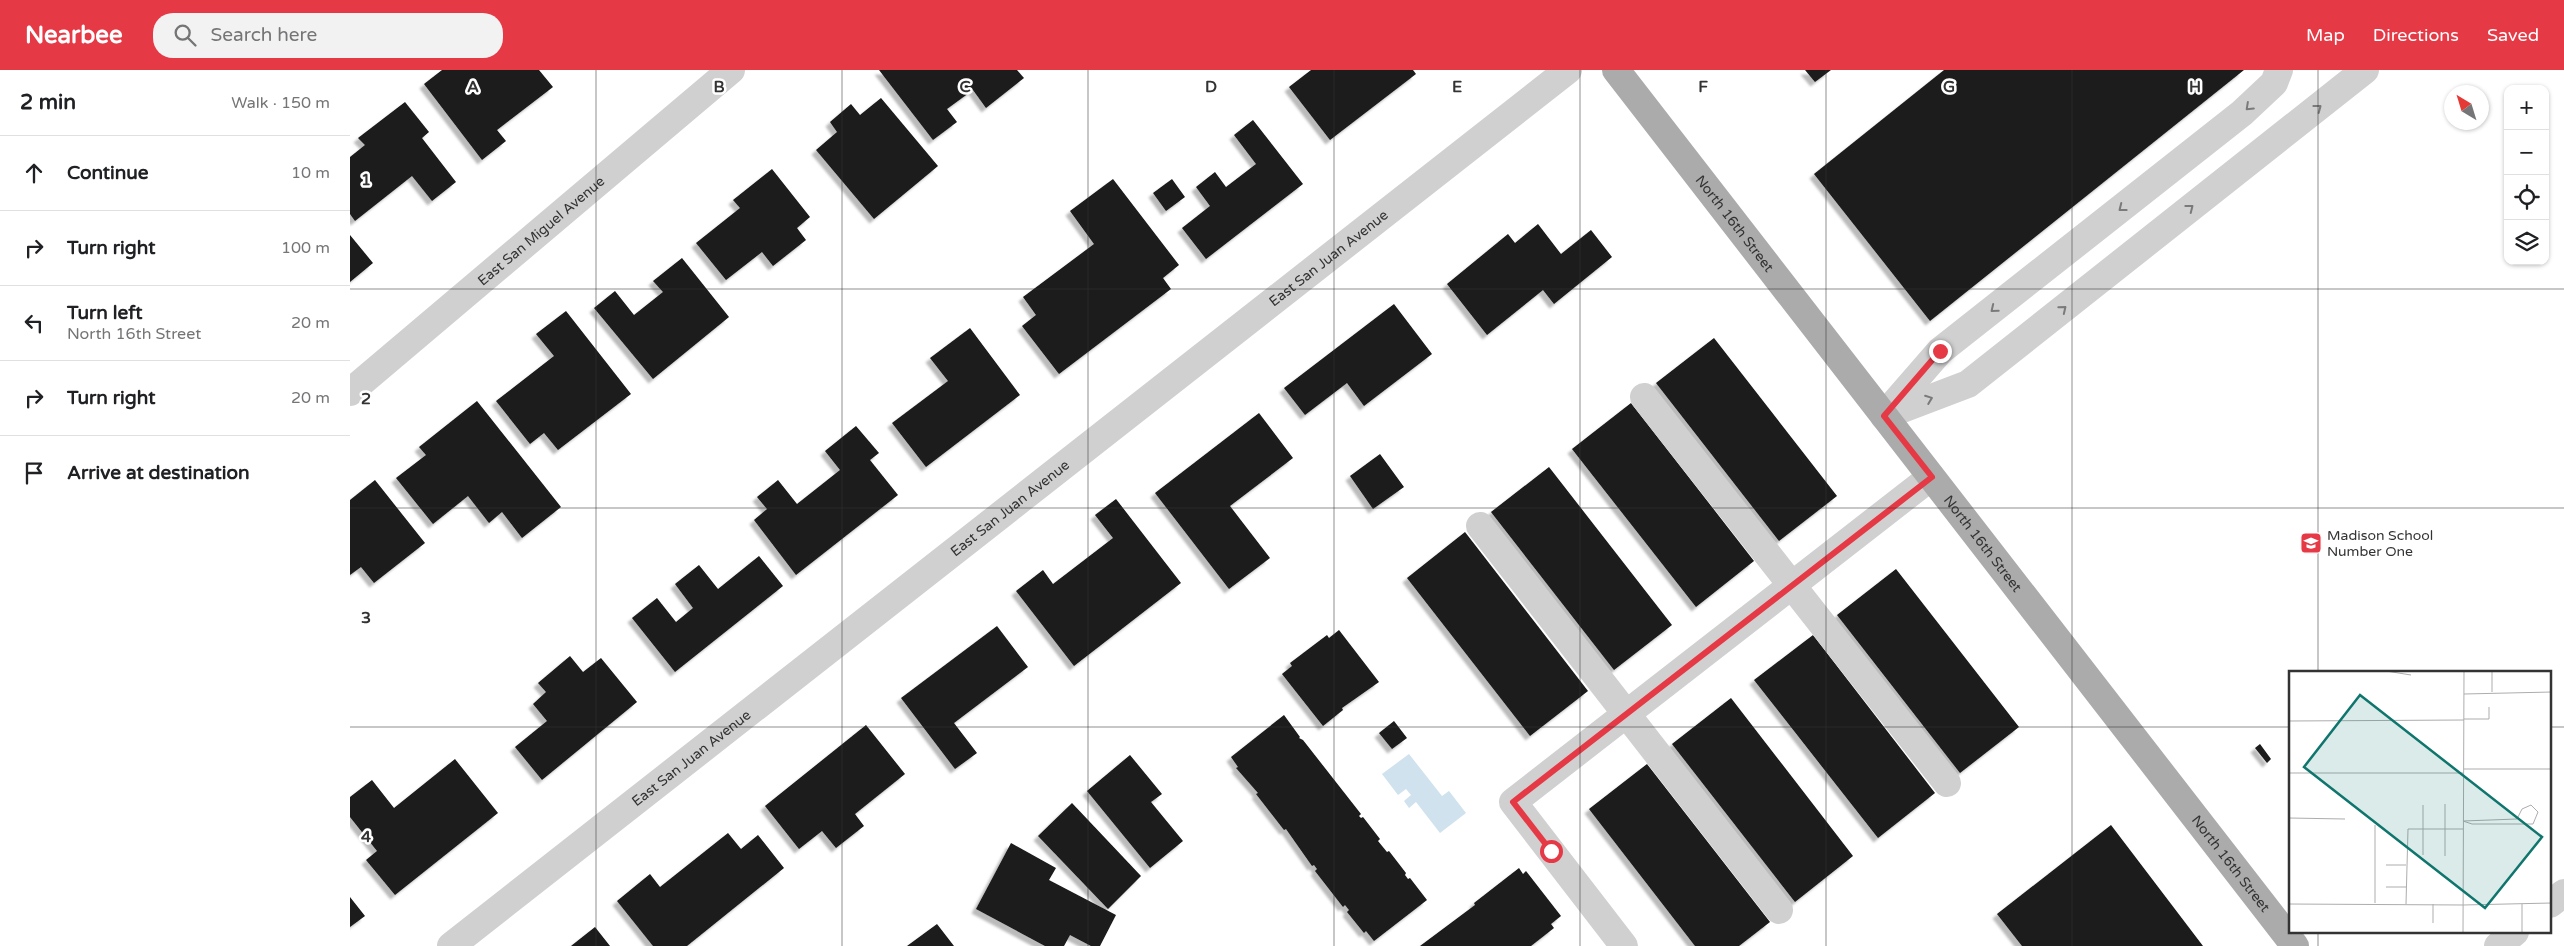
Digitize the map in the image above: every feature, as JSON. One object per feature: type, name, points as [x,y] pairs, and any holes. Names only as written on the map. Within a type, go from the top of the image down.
[{"type":"main road","name":"North 16th Street","points":[[1616,70],[2295,946]]},
{"type":"street","name":"East San Miguel Avenue","points":[[350,392],[731,70]]},
{"type":"street","name":"East San Juan Avenue","points":[[451,946],[1568,70]]},
{"type":"street","points":[[1884,416],[1940,351],[2227,124],[2274,83],[2279,70]]},
{"type":"street","points":[[1884,416],[1968,384],[2365,70]]},
{"type":"street","points":[[2227,124],[2259,153]]},
{"type":"street","points":[[1644,397],[1947,783]]},
{"type":"street","points":[[1624,946],[1513,802],[1932,477]]},
{"type":"street","points":[[1480,526],[1779,910]]},
{"type":"street","points":[[2552,902],[2564,893]]},
{"type":"street","points":[[2498,946],[2513,934]]},
{"type":"water","points":[[1409,754],[1442,796],[1449,791],[1466,813],[1440,833],[1416,802],[1409,808],[1404,801],[1411,795],[1406,789],[1398,795],[1382,774]]},
{"type":"building","points":[[442,70],[539,70],[553,87],[497,130],[506,141],[482,160],[424,84]]},
{"type":"building","points":[[879,70],[1017,70],[1024,78],[986,108],[973,90],[947,109],[957,122],[933,140]]},
{"type":"building","points":[[1311,70],[1413,70],[1416,74],[1330,140],[1289,87]]},
{"type":"building","points":[[1805,70],[1831,70],[1815,82]]},
{"type":"building","points":[[1944,70],[2244,70],[1930,321],[1814,174]]},
{"type":"building","points":[[881,98],[938,166],[874,219],[816,150],[837,132],[830,122],[851,104],[860,115]]},
{"type":"building","points":[[405,102],[429,132],[422,138],[456,182],[432,201],[412,176],[355,221],[350,214],[350,157],[365,145],[358,138]]},
{"type":"building","points":[[1253,120],[1303,184],[1206,259],[1182,228],[1210,206],[1196,187],[1215,172],[1226,187],[1256,164],[1234,135]]},
{"type":"building","points":[[772,169],[810,217],[797,228],[806,240],[773,266],[762,252],[726,280],[696,243],[740,208],[733,200]]},
{"type":"building","points":[[1113,179],[1179,265],[1163,278],[1171,289],[1059,374],[1022,326],[1036,315],[1023,297],[1094,244],[1070,211]]},
{"type":"building","points":[[1172,179],[1185,197],[1166,211],[1153,193]]},
{"type":"building","points":[[1538,224],[1561,254],[1591,230],[1612,257],[1554,304],[1543,290],[1487,335],[1447,284],[1508,234],[1515,243]]},
{"type":"building","points":[[350,235],[373,263],[350,282]]},
{"type":"building","points":[[682,258],[729,317],[653,379],[594,308],[615,291],[634,315],[663,292],[653,281]]},
{"type":"building","points":[[1394,304],[1432,354],[1364,406],[1347,383],[1305,415],[1284,388]]},
{"type":"building","points":[[566,311],[631,394],[558,450],[544,433],[530,444],[496,401],[554,356],[536,334]]},
{"type":"building","points":[[970,328],[1020,395],[926,467],[892,423],[948,381],[930,358]]},
{"type":"building","points":[[1714,338],[1837,496],[1779,541],[1656,383]]},
{"type":"building","points":[[477,401],[561,507],[522,538],[502,512],[489,523],[468,496],[433,524],[396,478],[426,455],[419,447]]},
{"type":"building","points":[[1631,403],[1754,561],[1696,607],[1572,449]]},
{"type":"building","points":[[1259,413],[1293,458],[1230,506],[1270,558],[1229,589],[1155,493]]},
{"type":"building","points":[[856,426],[879,453],[870,460],[898,495],[796,575],[754,520],[767,509],[757,497],[778,480],[797,504],[840,470],[825,451]]},
{"type":"building","points":[[1380,454],[1404,487],[1373,509],[1350,476]]},
{"type":"building","points":[[1549,467],[1672,625],[1614,670],[1491,512]]},
{"type":"building","points":[[375,480],[425,543],[374,583],[361,567],[350,575],[350,500]]},
{"type":"building","points":[[1116,499],[1181,583],[1074,666],[1016,591],[1043,570],[1053,584],[1113,538],[1095,515]]},
{"type":"building","points":[[1465,532],[1588,691],[1530,736],[1407,578]]},
{"type":"building","points":[[759,556],[783,586],[675,672],[632,618],[657,598],[676,622],[693,608],[675,584],[699,565],[718,589]]},
{"type":"building","points":[[1896,569],[2019,727],[1960,773],[1837,615]]},
{"type":"building","points":[[997,626],[1028,667],[954,723],[977,753],[955,769],[901,698]]},
{"type":"building","points":[[1339,630],[1379,682],[1342,708],[1343,710],[1323,726],[1282,674],[1292,666],[1290,663],[1327,635],[1329,638]]},
{"type":"building","points":[[1813,635],[1935,793],[1878,838],[1754,680]]},
{"type":"building","points":[[570,656],[583,672],[601,658],[637,702],[542,780],[515,747],[547,721],[533,704],[546,692],[538,683]]},
{"type":"building","points":[[1731,698],[1853,856],[1795,902],[1672,744]]},
{"type":"building","points":[[1284,715],[1299,738],[1303,740],[1361,814],[1359,816],[1363,817],[1380,839],[1378,841],[1387,852],[1389,851],[1406,873],[1405,875],[1408,879],[1410,878],[1427,900],[1374,941],[1366,931],[1364,933],[1347,912],[1349,910],[1345,905],[1343,907],[1315,871],[1317,869],[1314,865],[1312,866],[1286,829],[1284,830],[1256,794],[1258,793],[1236,768],[1238,767],[1231,757]]},
{"type":"building","points":[[1394,721],[1407,738],[1392,749],[1379,733]]},
{"type":"building","points":[[866,725],[905,774],[855,814],[864,826],[836,848],[822,831],[799,849],[765,806]]},
{"type":"building","points":[[2260,744],[2271,759],[2267,763],[2255,748]]},
{"type":"building","points":[[1130,755],[1162,794],[1151,802],[1183,841],[1150,868],[1087,791]]},
{"type":"building","points":[[455,759],[498,813],[395,895],[366,860],[377,851],[350,817],[350,797],[372,780],[394,808]]},
{"type":"building","points":[[1647,764],[1770,922],[1739,946],[1695,946],[1589,809]]},
{"type":"building","points":[[1072,803],[1141,876],[1108,909],[1038,836]]},
{"type":"building","points":[[2111,825],[2203,946],[2022,946],[1997,914]]},
{"type":"building","points":[[728,833],[741,849],[758,835],[784,868],[687,946],[653,946],[617,901],[650,874],[660,887]]},
{"type":"building","points":[[1011,843],[1056,868],[1049,880],[1116,915],[1100,946],[1091,946],[1070,935],[1064,946],[1045,946],[976,909]]},
{"type":"building","points":[[1519,868],[1523,874],[1526,871],[1561,916],[1551,924],[1554,928],[1531,946],[1420,946],[1475,905],[1474,903]]},
{"type":"building","points":[[350,897],[365,916],[350,927]]},
{"type":"building","points":[[937,924],[954,946],[907,946]]},
{"type":"building","points":[[595,927],[610,946],[571,946]]},
{"type":"place","name":"Madison School Number One","points":[[2311,543]]},
{"type":"route","points":[[1551,851],[1513,802],[1932,477],[1884,416],[1940,351]]}]
